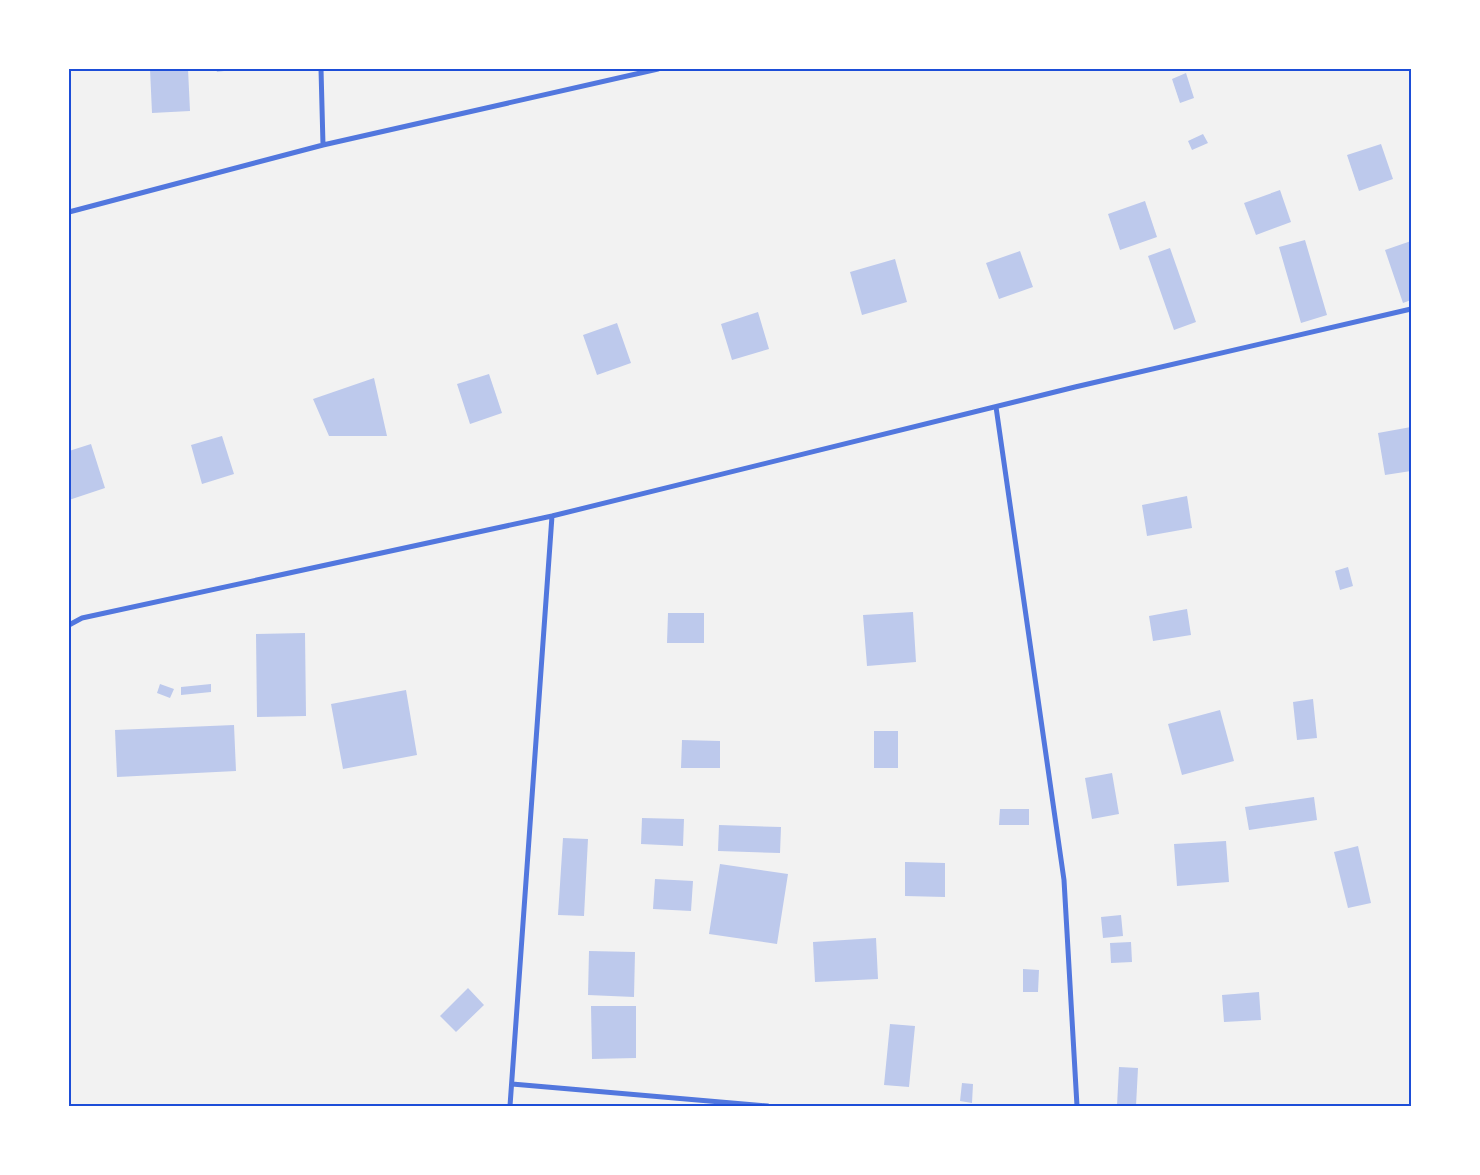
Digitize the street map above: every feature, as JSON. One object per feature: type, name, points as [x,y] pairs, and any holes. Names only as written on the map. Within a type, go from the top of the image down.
[{"type":"street","points":[[321,69],[323,145]]},
{"type":"street","points":[[69,212],[323,145],[658,69]]},
{"type":"street","points":[[69,625],[82,618],[552,516],[1075,387],[1411,310]]},
{"type":"street","points":[[996,407],[1064,880],[1077,1106]]},
{"type":"street","points":[[510,1106],[552,516]]},
{"type":"street","points":[[512,1084],[768,1106]]},
{"type":"building","points":[[150,69],[188,69],[190,111],[152,113]]},
{"type":"building","points":[[216,69],[230,69],[231,70],[217,72]]},
{"type":"building","points":[[1186,73],[1194,98],[1180,103],[1172,79]]},
{"type":"building","points":[[1203,134],[1208,143],[1192,150],[1188,141]]},
{"type":"building","points":[[1381,144],[1393,179],[1359,191],[1347,155]]},
{"type":"building","points":[[1280,190],[1291,222],[1256,235],[1244,203]]},
{"type":"building","points":[[1145,201],[1157,237],[1120,250],[1108,214]]},
{"type":"building","points":[[1305,240],[1327,315],[1301,323],[1279,247]]},
{"type":"building","points":[[1411,241],[1411,300],[1403,303],[1385,250]]},
{"type":"building","points":[[1170,248],[1196,322],[1174,330],[1148,256]]},
{"type":"building","points":[[1020,251],[1033,287],[999,299],[986,263]]},
{"type":"building","points":[[895,259],[907,302],[862,315],[850,272]]},
{"type":"building","points":[[758,312],[769,349],[732,360],[721,324]]},
{"type":"building","points":[[617,323],[631,363],[597,375],[583,335]]},
{"type":"building","points":[[489,374],[502,413],[470,424],[457,384]]},
{"type":"building","points":[[374,378],[387,436],[329,436],[313,399]]},
{"type":"building","points":[[1411,427],[1411,471],[1385,475],[1378,433]]},
{"type":"building","points":[[222,436],[234,474],[202,484],[191,445]]},
{"type":"building","points":[[91,444],[105,488],[69,500],[69,451]]},
{"type":"building","points":[[1187,496],[1192,528],[1147,536],[1142,505]]},
{"type":"building","points":[[1348,567],[1353,586],[1340,590],[1335,571]]},
{"type":"building","points":[[1187,609],[1191,635],[1153,641],[1149,616]]},
{"type":"building","points":[[913,612],[916,662],[867,666],[863,615]]},
{"type":"building","points":[[668,613],[704,613],[704,643],[667,643]]},
{"type":"building","points":[[305,633],[306,716],[257,717],[256,634]]},
{"type":"building","points":[[160,684],[174,689],[170,698],[157,693]]},
{"type":"building","points":[[211,684],[211,692],[181,695],[181,687]]},
{"type":"building","points":[[406,690],[417,755],[343,769],[331,704]]},
{"type":"building","points":[[1313,699],[1317,738],[1297,740],[1293,702]]},
{"type":"building","points":[[1220,710],[1234,761],[1182,775],[1168,724]]},
{"type":"building","points":[[234,725],[236,771],[117,777],[115,730]]},
{"type":"building","points":[[874,731],[898,731],[898,768],[874,768]]},
{"type":"building","points":[[682,740],[720,741],[720,768],[681,768]]},
{"type":"building","points":[[1112,773],[1119,814],[1092,819],[1085,778]]},
{"type":"building","points":[[1314,797],[1317,820],[1249,830],[1245,807]]},
{"type":"building","points":[[1000,809],[1029,809],[1029,825],[999,825]]},
{"type":"building","points":[[642,818],[684,819],[683,846],[641,844]]},
{"type":"building","points":[[719,825],[781,827],[780,853],[718,851]]},
{"type":"building","points":[[563,838],[588,839],[584,916],[558,915]]},
{"type":"building","points":[[1226,841],[1229,882],[1177,886],[1174,844]]},
{"type":"building","points":[[1358,846],[1371,903],[1348,908],[1334,852]]},
{"type":"building","points":[[905,862],[945,863],[945,897],[905,896]]},
{"type":"building","points":[[720,864],[788,874],[777,944],[709,934]]},
{"type":"building","points":[[655,879],[693,881],[691,911],[653,909]]},
{"type":"building","points":[[1121,915],[1123,936],[1103,938],[1101,917]]},
{"type":"building","points":[[876,938],[878,979],[815,982],[813,942]]},
{"type":"building","points":[[1131,942],[1132,962],[1111,963],[1110,943]]},
{"type":"building","points":[[589,951],[635,952],[634,997],[588,995]]},
{"type":"building","points":[[1023,969],[1039,970],[1038,992],[1023,992]]},
{"type":"building","points":[[468,988],[484,1005],[456,1032],[440,1016]]},
{"type":"building","points":[[1259,992],[1261,1020],[1224,1022],[1222,995]]},
{"type":"building","points":[[591,1006],[636,1006],[636,1058],[592,1059]]},
{"type":"building","points":[[890,1024],[915,1026],[909,1087],[884,1085]]},
{"type":"building","points":[[1119,1067],[1138,1068],[1136,1106],[1117,1106]]},
{"type":"building","points":[[962,1083],[973,1084],[972,1103],[960,1101]]}]
